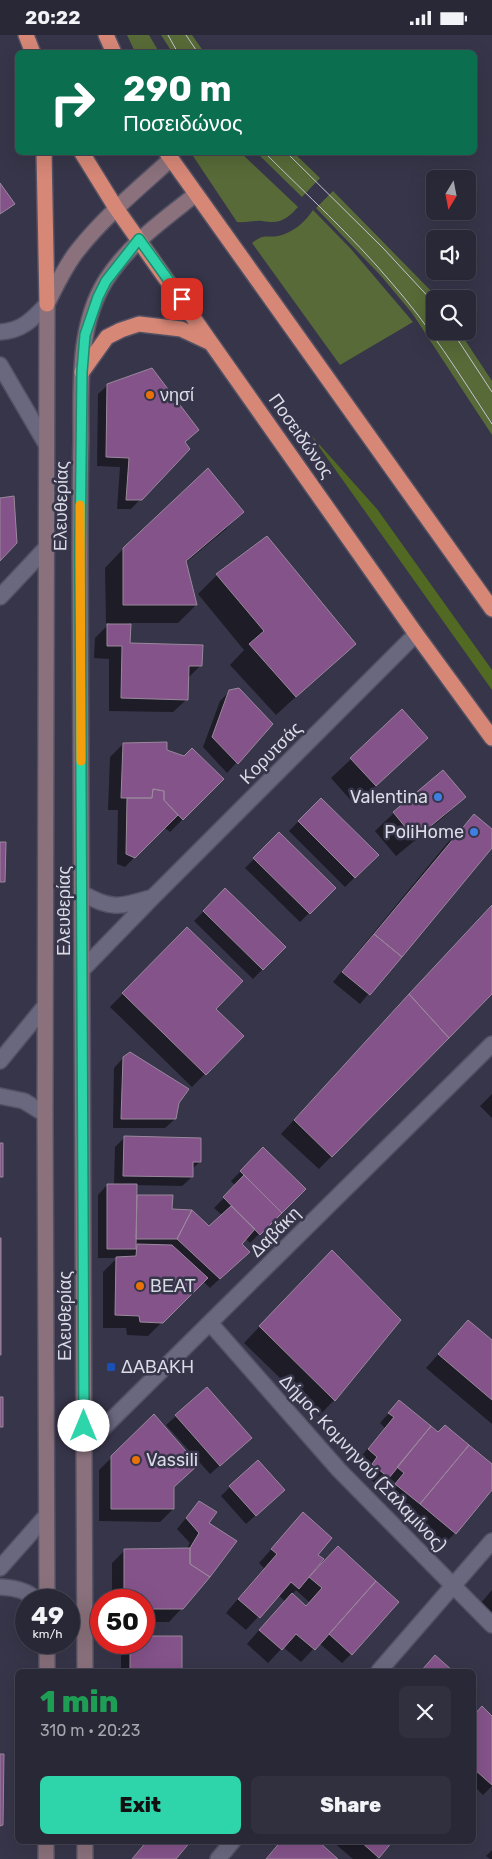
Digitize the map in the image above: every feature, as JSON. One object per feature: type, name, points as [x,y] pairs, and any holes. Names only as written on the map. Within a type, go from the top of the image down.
[{"type":"highway","points":[[26,35],[32,50]]},
{"type":"highway","points":[[106,35],[113,50]]},
{"type":"highway","points":[[44,155],[47,304]]},
{"type":"highway","name":"Ποσειδώνος","points":[[83,155],[116,208],[214,344],[416,634],[492,738]]},
{"type":"highway","points":[[170,156],[492,609]]},
{"type":"highway","points":[[82,372],[107,337],[120,330],[139,324],[181,329],[214,344]]},
{"type":"main road","name":"Ελευθερίας","points":[[47,1589],[45,1006],[47,304],[77,251],[116,208],[170,156]]},
{"type":"main road","name":"Ελευθερίας","points":[[85,1669],[80,556],[82,372],[85,335],[98,297],[106,281],[139,239],[196,194]]},
{"type":"main road","points":[[47,1654],[47,1669]]},
{"type":"main road","points":[[46,1844],[46,1859]]},
{"type":"main road","points":[[85,1844],[85,1859]]},
{"type":"street","points":[[0,332],[24,326],[47,304]]},
{"type":"street","points":[[0,365],[46,444]]},
{"type":"street","points":[[0,597],[46,547]]},
{"type":"street","name":"Κορυτσάς","points":[[83,969],[416,634]]},
{"type":"street","name":"Κορυτσάς","points":[[82,893],[97,902],[120,907],[152,898]]},
{"type":"street","points":[[0,1061],[45,1006]]},
{"type":"street","name":"Δαβάκη","points":[[85,1446],[492,1044]]},
{"type":"street","points":[[0,1096],[24,1101],[45,1114]]},
{"type":"street","name":"Δήμος Κομνηνού (Σαλαμίνος)","points":[[210,1323],[339,1470],[492,1625]]},
{"type":"street","points":[[0,1567],[46,1516]]},
{"type":"street","points":[[382,1669],[492,1541]]},
{"type":"street","points":[[0,1587],[15,1589]]},
{"type":"street","points":[[218,1859],[230,1844]]},
{"type":"green space","points":[[127,35],[149,35],[158,50],[134,50]]},
{"type":"green space","points":[[161,35],[192,35],[203,50],[171,50]]},
{"type":"green space","points":[[192,155],[243,155],[298,207],[289,216],[278,221],[237,222]]},
{"type":"green space","points":[[259,155],[296,155],[320,178],[302,197]]},
{"type":"green space","points":[[333,191],[430,290],[426,290],[426,334],[412,313],[382,277],[316,208]]},
{"type":"green space","points":[[313,210],[351,249],[413,322],[340,365],[252,243],[262,237],[278,236],[294,230]]},
{"type":"green space","points":[[430,340],[465,340],[492,381],[492,435]]},
{"type":"green space","points":[[310,434],[377,509],[492,670],[492,690]]},
{"type":"building","points":[[0,183],[15,204],[0,214]]},
{"type":"building","points":[[152,368],[199,430],[185,442],[190,449],[142,500],[126,500],[129,458],[106,457],[107,384]]},
{"type":"building","points":[[208,468],[244,512],[186,561],[197,605],[123,605],[123,548]]},
{"type":"building","points":[[14,496],[17,543],[0,561],[0,498]]},
{"type":"building","points":[[267,536],[356,644],[296,697],[249,644],[264,631],[216,574]]},
{"type":"building","points":[[107,624],[131,624],[130,643],[203,645],[202,666],[189,666],[188,700],[121,698],[122,646],[107,646]]},
{"type":"building","points":[[239,688],[273,724],[238,764],[212,737],[229,690]]},
{"type":"building","points":[[402,709],[428,738],[376,786],[350,758]]},
{"type":"building","points":[[167,742],[167,750],[184,756],[192,748],[224,779],[183,820],[164,800],[164,791],[153,789],[152,798],[121,798],[123,743]]},
{"type":"building","points":[[443,770],[466,797],[415,839],[393,812]]},
{"type":"building","points":[[153,789],[164,791],[164,800],[178,815],[135,858],[126,854],[127,798],[152,798]]},
{"type":"building","points":[[321,798],[379,855],[355,878],[298,821]]},
{"type":"building","points":[[474,814],[492,829],[492,848],[402,957],[374,934]]},
{"type":"building","points":[[279,832],[336,888],[310,914],[253,858]]},
{"type":"building","points":[[0,842],[6,842],[5,882],[0,882]]},
{"type":"building","points":[[225,888],[286,947],[263,970],[203,911]]},
{"type":"building","points":[[492,905],[492,994],[449,1038],[409,994]]},
{"type":"building","points":[[187,927],[243,981],[216,1009],[244,1036],[206,1075],[122,993]]},
{"type":"building","points":[[374,934],[402,957],[370,995],[342,972]]},
{"type":"building","points":[[409,994],[449,1038],[332,1157],[294,1120]]},
{"type":"building","points":[[130,1052],[189,1089],[179,1103],[176,1119],[121,1119],[123,1057]]},
{"type":"building","points":[[124,1136],[201,1138],[201,1162],[193,1162],[193,1177],[123,1176]]},
{"type":"building","points":[[0,1143],[3,1143],[3,1177],[0,1177]]},
{"type":"building","points":[[263,1147],[306,1189],[282,1213],[240,1171]]},
{"type":"building","points":[[244,1175],[282,1213],[260,1235],[223,1197]]},
{"type":"building","points":[[107,1184],[137,1184],[136,1249],[107,1249]]},
{"type":"building","points":[[137,1195],[173,1195],[172,1209],[192,1210],[177,1239],[136,1239]]},
{"type":"building","points":[[231,1206],[255,1229],[242,1244],[250,1252],[220,1279],[177,1239],[192,1210],[209,1226]]},
{"type":"building","points":[[1,1238],[1,1355],[0,1355]]},
{"type":"building","points":[[137,1244],[172,1245],[208,1278],[163,1323],[140,1322],[139,1316],[115,1315],[116,1257],[136,1256]]},
{"type":"building","points":[[332,1250],[401,1320],[335,1401],[259,1326]]},
{"type":"building","points":[[468,1320],[492,1340],[492,1400],[438,1354]]},
{"type":"building","points":[[207,1387],[252,1438],[220,1466],[175,1415]]},
{"type":"building","points":[[0,1397],[3,1397],[3,1427],[0,1427]]},
{"type":"building","points":[[399,1400],[431,1426],[389,1478],[372,1464],[377,1457],[368,1449],[394,1417],[388,1413]]},
{"type":"building","points":[[154,1414],[198,1465],[174,1487],[174,1509],[111,1509],[111,1456]]},
{"type":"building","points":[[445,1425],[469,1445],[420,1504],[395,1484],[404,1473],[397,1467],[431,1426],[438,1432]]},
{"type":"building","points":[[469,1445],[492,1464],[492,1490],[456,1534],[420,1504]]},
{"type":"building","points":[[258,1460],[285,1490],[256,1516],[229,1486]]},
{"type":"building","points":[[199,1501],[217,1512],[209,1523],[237,1541],[210,1577],[190,1564],[190,1548],[199,1533],[186,1518]]},
{"type":"building","points":[[303,1512],[332,1538],[318,1555],[324,1559],[299,1589],[291,1582],[260,1618],[238,1599],[277,1554],[271,1549]]},
{"type":"building","points":[[338,1546],[376,1581],[315,1650],[296,1634],[282,1650],[259,1630],[292,1593],[306,1606],[322,1588],[309,1577]]},
{"type":"building","points":[[190,1548],[190,1564],[210,1577],[183,1609],[155,1609],[155,1589],[124,1589],[124,1549]]},
{"type":"building","points":[[376,1581],[399,1602],[352,1655],[329,1634]]},
{"type":"building","points":[[155,1636],[182,1636],[182,1669],[130,1669],[130,1654],[155,1654]]},
{"type":"building","points":[[435,1655],[451,1669],[423,1669]]},
{"type":"building","points":[[482,1706],[492,1716],[492,1785],[476,1771],[476,1713]]},
{"type":"building","points":[[0,1754],[4,1754],[3,1825],[0,1826]]},
{"type":"building","points":[[144,1844],[188,1844],[176,1859],[132,1859]]},
{"type":"building","points":[[278,1844],[321,1844],[338,1859],[266,1859]]},
{"type":"building","points":[[363,1844],[391,1844],[379,1858]]},
{"type":"tram line","points":[[168,35],[176,50]]},
{"type":"tram line","points":[[186,35],[196,50]]},
{"type":"tram line","points":[[267,155],[360,247],[404,298],[444,351],[492,424]]},
{"type":"tram line","points":[[289,155],[383,248],[426,294]]},
{"type":"tram line","points":[[458,340],[492,392]]},
{"type":"slow traffic","points":[[80,505],[81,761]]},
{"type":"place","name":"νησί","points":[[150,395]]},
{"type":"place","name":"Valentina","points":[[438,797]]},
{"type":"place","name":"PoliHome","points":[[474,832]]},
{"type":"place","name":"ΒΕΑΤ","points":[[140,1286]]},
{"type":"place","name":"ΔΑΒΑΚΗ","points":[[111,1367]]},
{"type":"place","name":"Vassili","points":[[136,1460]]},
{"type":"route","points":[[84,1426],[80,556],[82,372],[85,335],[98,297],[106,281],[139,239],[182,299]]}]
